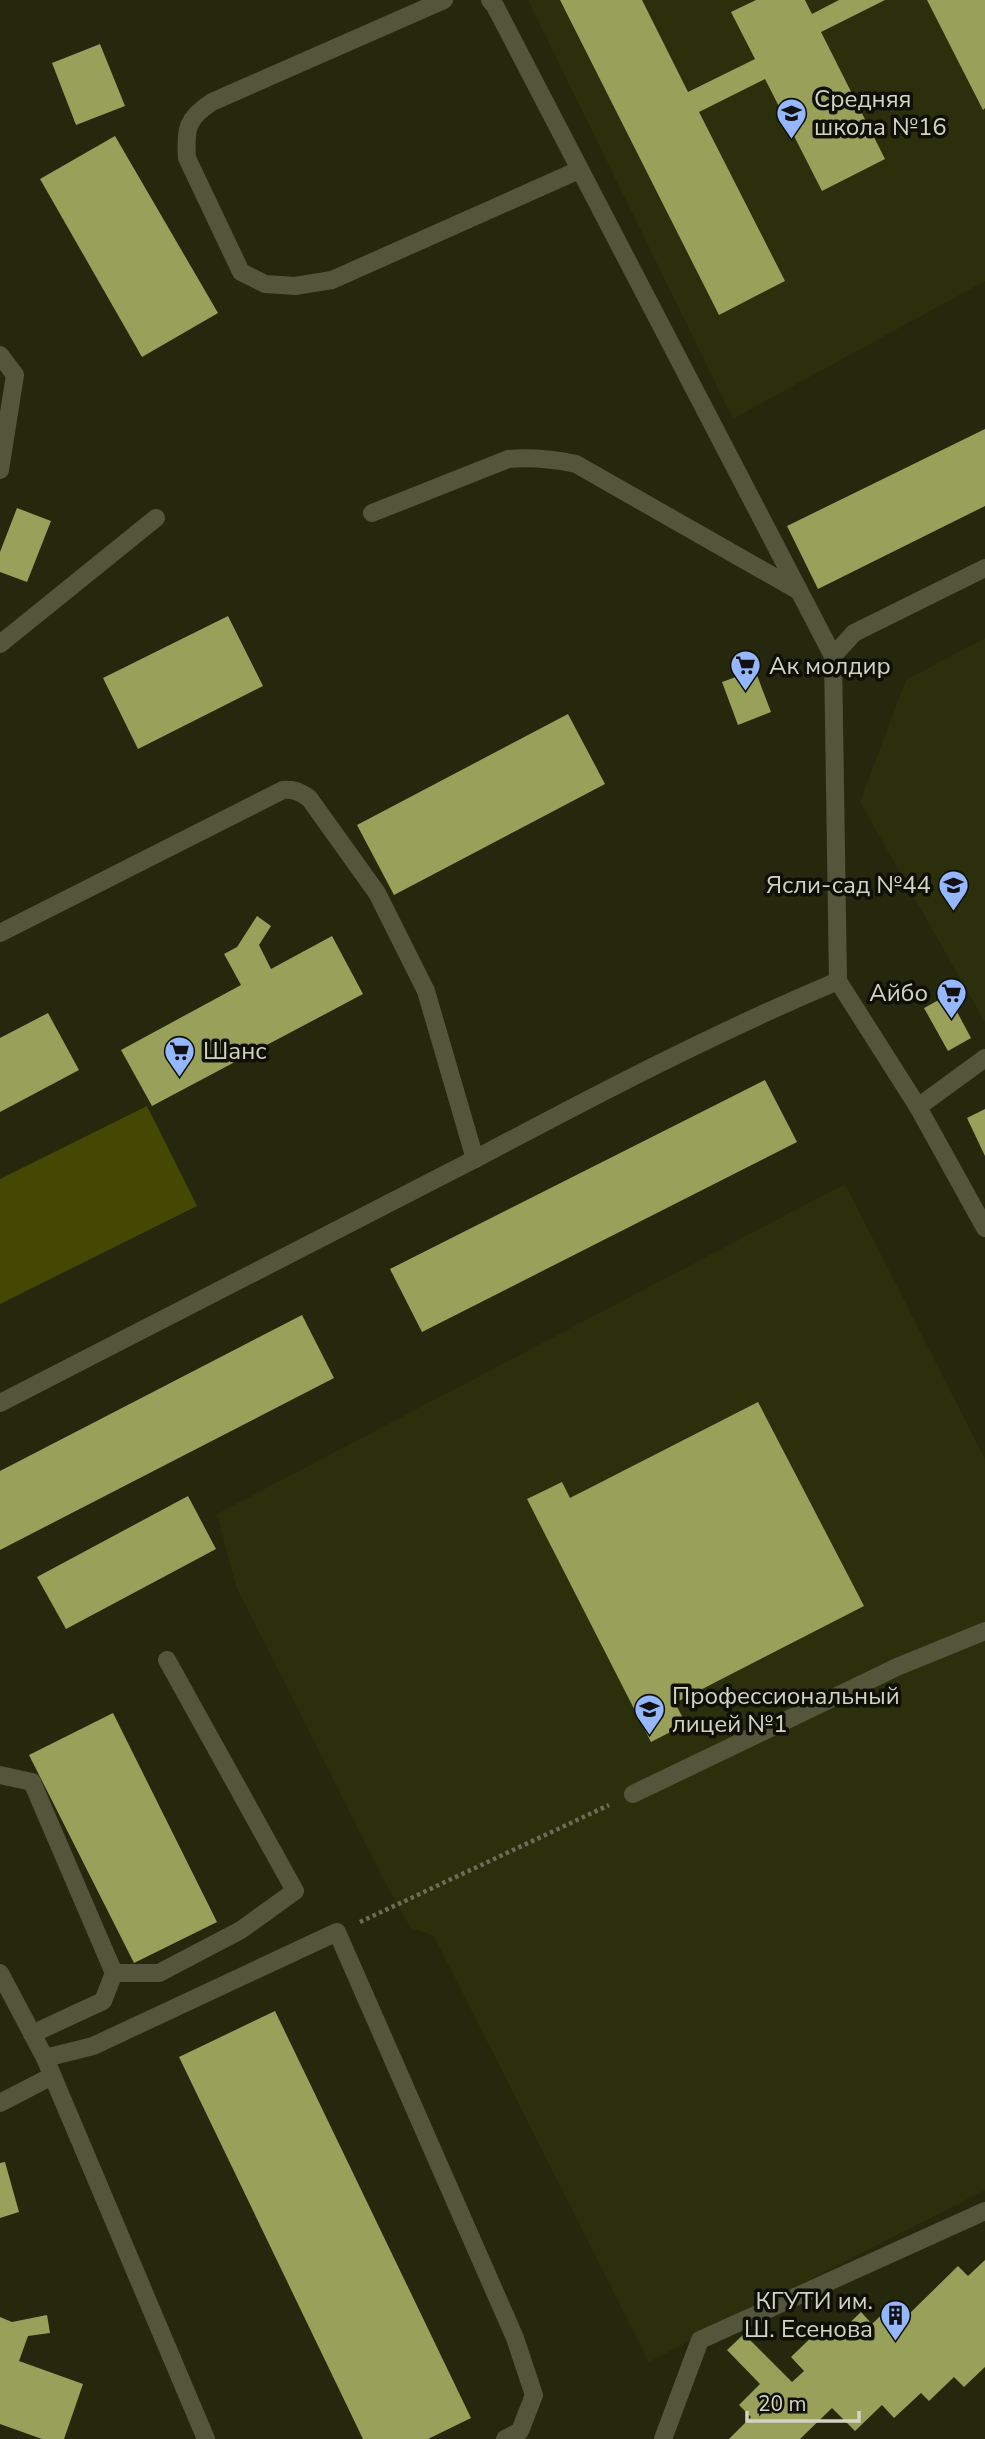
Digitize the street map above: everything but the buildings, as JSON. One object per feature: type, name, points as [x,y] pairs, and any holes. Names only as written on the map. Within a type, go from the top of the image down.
[{"type":"lane","points":[[444,0],[212,102],[197,112],[189,124],[186,138],[187,158],[242,272],[264,284],[295,286],[332,279],[579,170]]},
{"type":"lane","points":[[490,0],[833,656],[838,981],[918,1107],[985,1228]]},
{"type":"lane","points":[[0,355],[15,375],[0,470]]},
{"type":"lane","points":[[372,513],[508,459],[551,459],[576,464],[799,591]]},
{"type":"lane","points":[[0,644],[156,518]]},
{"type":"lane","points":[[833,656],[854,633],[985,568]]},
{"type":"lane","points":[[0,933],[283,790],[293,789],[302,793],[309,798],[377,893],[426,991],[475,1159]]},
{"type":"lane","points":[[0,1404],[650,1068],[838,981]]},
{"type":"lane","points":[[918,1107],[985,1058]]},
{"type":"lane","points":[[633,1794],[897,1667],[985,1631]]},
{"type":"lane","points":[[114,1973],[159,1973],[241,1930],[296,1891],[167,1660]]},
{"type":"lane","points":[[0,1775],[32,1782],[114,1973],[103,2001],[32,2034]]},
{"type":"lane","points":[[45,2058],[93,2046],[337,1932],[510,2325],[534,2395],[520,2431],[505,2439]]},
{"type":"lane","points":[[0,1973],[45,2058],[206,2439]]},
{"type":"lane","points":[[0,2103],[52,2076]]},
{"type":"lane","points":[[663,2439],[700,2340],[985,2211]]},
{"type":"path","points":[[337,1932],[633,1794]]},
{"type":"shaded area","name":"Средняя школа №16","points":[[528,0],[985,0],[985,281],[733,419]]},
{"type":"shaded area","name":"Ясли-сад №44","points":[[985,638],[985,1022],[860,802],[906,680]]},
{"type":"shaded area","points":[[147,1106],[197,1206],[0,1304],[0,1179]]},
{"type":"shaded area","name":"Профессиональный лицей №1","points":[[845,1184],[985,1459],[985,2190],[649,2362],[434,1936],[411,1928],[388,1888],[236,1586],[217,1514]]},
{"type":"place","name":"Средняя школа №16","points":[[791,140]]},
{"type":"place","name":"Ак молдир","points":[[746,693]]},
{"type":"place","name":"Ясли-сад №44","points":[[954,912]]},
{"type":"place","name":"Айбо","points":[[951,1020]]},
{"type":"place","name":"Шанс","points":[[180,1078]]},
{"type":"place","name":"Профессиональный лицей №1","points":[[649,1737]]},
{"type":"place","name":"КГУТИ им. Ш. Есенова","points":[[896,2342]]}]
